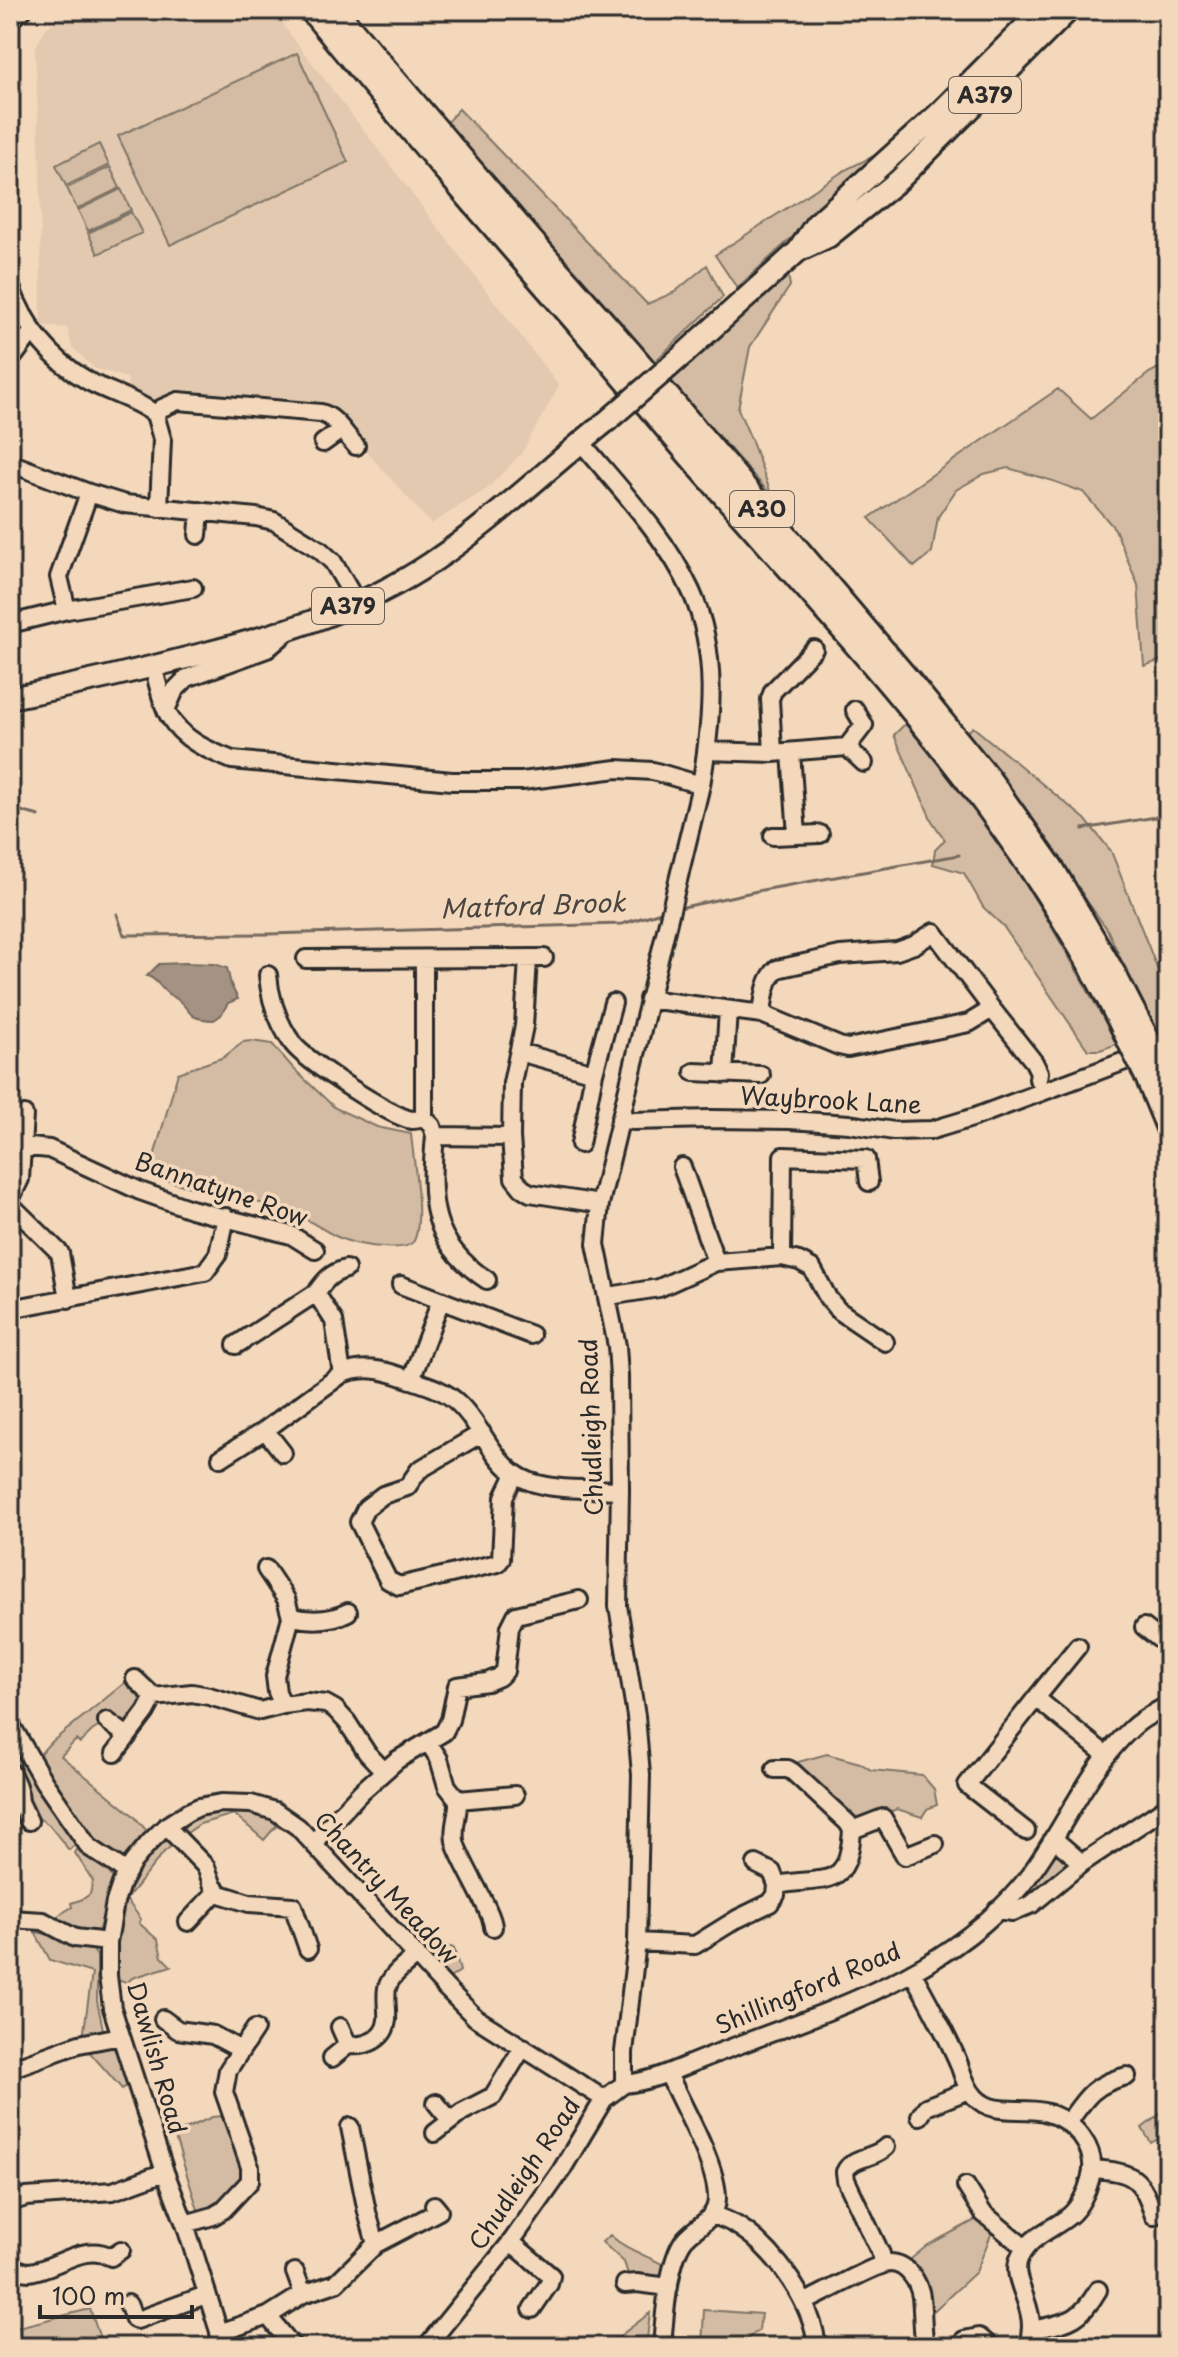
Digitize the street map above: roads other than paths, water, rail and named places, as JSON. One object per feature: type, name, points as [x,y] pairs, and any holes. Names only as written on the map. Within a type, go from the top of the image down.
[{"type":"highway","name":"A30","points":[[311,10],[701,469],[827,610],[960,770],[1149,1043]]},
{"type":"highway","name":"A30","points":[[335,10],[629,351],[989,779],[1059,880],[1114,974],[1149,1043],[1160,1077],[1168,1128]]},
{"type":"main road","name":"A379","points":[[10,698],[263,639],[357,603],[429,565],[607,421],[798,251],[815,225],[936,116],[1042,10]]},
{"type":"main road","name":"A379","points":[[798,251],[828,237],[899,180],[1069,10]]},
{"type":"street","points":[[10,19],[23,10]]},
{"type":"street","points":[[10,285],[32,332],[69,368],[89,381],[125,395],[155,414],[162,439],[159,508]]},
{"type":"street","points":[[10,361],[32,332]]},
{"type":"street","points":[[155,414],[178,401],[321,413],[335,421],[356,446]]},
{"type":"street","points":[[323,443],[341,430]]},
{"type":"street","name":"Chudleigh Road","points":[[426,2347],[511,2242],[561,2171],[604,2099],[624,2084],[624,2052],[637,1942],[641,1775],[636,1716],[618,1606],[618,1361],[609,1296],[596,1244],[600,1204],[701,785],[711,710],[710,670],[704,629],[691,591],[660,539],[581,442]]},
{"type":"street","points":[[10,463],[125,504],[274,521],[320,550],[333,562],[357,603]]},
{"type":"street","points":[[67,610],[59,577],[89,493]]},
{"type":"street","points":[[198,535],[200,511]]},
{"type":"street","points":[[10,624],[67,610],[193,588]]},
{"type":"street","points":[[166,710],[175,690],[187,678],[267,649],[292,629]]},
{"type":"street","points":[[773,753],[770,699],[773,691],[814,649]]},
{"type":"street","points":[[153,667],[166,710],[182,732],[207,750],[232,760],[452,781],[522,781],[617,769],[653,771],[701,785]]},
{"type":"street","points":[[707,751],[791,753],[847,747],[864,725],[855,710]]},
{"type":"street","points":[[847,747],[864,763]]},
{"type":"street","points":[[791,753],[797,835]]},
{"type":"street","points":[[773,836],[820,834]]},
{"type":"street","points":[[762,1014],[765,990],[777,969],[840,955],[897,951],[914,945],[934,932],[1034,1062],[1039,1072],[1038,1079]]},
{"type":"street","points":[[306,959],[536,958],[512,1083],[514,1178],[522,1188],[546,1197],[600,1204]]},
{"type":"street","points":[[424,959],[424,1118],[432,1126],[435,1136],[433,1185],[439,1225],[455,1254],[487,1280]]},
{"type":"street","points":[[268,975],[272,1002],[290,1024],[295,1047],[318,1068],[404,1118],[424,1118]]},
{"type":"street","points":[[648,999],[762,1014],[848,1048],[969,1023],[992,1009]]},
{"type":"street","points":[[580,1144],[594,1073],[613,1003]]},
{"type":"street","points":[[724,1074],[728,1010]]},
{"type":"street","name":"Waybrook Lane","points":[[620,1119],[790,1120],[894,1131],[932,1130],[972,1118],[1149,1043]]},
{"type":"street","points":[[519,1052],[594,1073]]},
{"type":"street","points":[[694,1072],[761,1075]]},
{"type":"street","points":[[24,1115],[20,1179],[10,1202],[60,1253],[68,1299]]},
{"type":"street","points":[[435,1136],[511,1137]]},
{"type":"street","name":"Bannatyne Row","points":[[21,1146],[49,1149],[140,1191],[191,1209],[291,1235],[315,1250]]},
{"type":"street","points":[[782,1257],[783,1156],[866,1159],[869,1182]]},
{"type":"street","points":[[682,1167],[716,1262]]},
{"type":"street","points":[[10,1309],[205,1272],[218,1254],[226,1217]]},
{"type":"street","points":[[609,1296],[659,1288],[716,1262],[782,1257],[812,1268],[838,1310],[885,1342]]},
{"type":"street","points":[[236,1345],[316,1293],[333,1272],[346,1269]]},
{"type":"street","points":[[401,1285],[531,1335]]},
{"type":"street","points":[[316,1293],[334,1321],[342,1374]]},
{"type":"street","points":[[411,1380],[441,1300]]},
{"type":"street","points":[[221,1458],[342,1374],[377,1368],[447,1395],[459,1403],[503,1463],[515,1474],[535,1484],[620,1490]]},
{"type":"street","points":[[265,1430],[283,1453]]},
{"type":"street","points":[[482,1433],[419,1470],[407,1487],[383,1495],[366,1508],[359,1522],[388,1580],[399,1586],[498,1563],[501,1559],[504,1497],[515,1474]]},
{"type":"street","points":[[266,1569],[286,1599],[291,1617],[275,1676],[283,1705]]},
{"type":"street","points":[[313,1843],[384,1771],[444,1732],[449,1726],[449,1684],[487,1682],[512,1674],[510,1627],[516,1615],[579,1600]]},
{"type":"street","points":[[291,1617],[324,1620],[348,1612]]},
{"type":"street","points":[[1144,1627],[1168,1646]]},
{"type":"street","points":[[1026,1831],[967,1785],[1078,1646]]},
{"type":"street","points":[[135,1679],[154,1697],[192,1693],[260,1711],[307,1702],[331,1706],[384,1771]]},
{"type":"street","points":[[115,1753],[154,1697]]},
{"type":"street","points":[[1036,1698],[1106,1755]]},
{"type":"street","name":"Shillingford Road","points":[[624,2084],[651,2081],[816,2016],[912,1972],[972,1935],[1020,1887],[1106,1755],[1134,1725],[1168,1705]]},
{"type":"street","points":[[107,1721],[126,1735]]},
{"type":"street","points":[[10,1723],[44,1782],[89,1847],[127,1872]]},
{"type":"street","points":[[428,1742],[439,1759],[447,1786],[458,1800],[455,1842],[492,1917],[493,1927]]},
{"type":"street","points":[[775,1769],[793,1772],[852,1830]]},
{"type":"street","points":[[10,1771],[18,1786],[15,1805],[29,1821]]},
{"type":"street","points":[[458,1800],[515,1795]]},
{"type":"street","name":"Chantry Meadow","points":[[127,1872],[166,1826],[199,1807],[221,1803],[251,1804],[275,1811],[313,1843],[476,2018],[604,2099]]},
{"type":"street","points":[[997,1910],[1013,1912],[1032,1904],[1082,1863],[1168,1806]]},
{"type":"street","points":[[852,1830],[883,1818],[905,1856],[935,1844]]},
{"type":"street","points":[[166,1826],[206,1867],[211,1882],[223,1896],[249,1903],[299,1901],[308,1949]]},
{"type":"street","points":[[777,1885],[836,1876],[846,1864],[852,1830]]},
{"type":"street","points":[[1053,1838],[1082,1863]]},
{"type":"street","points":[[637,1942],[695,1945],[770,1903],[776,1895],[777,1885],[772,1872],[756,1864]]},
{"type":"street","name":"Dawlish Road","points":[[127,1872],[115,1902],[108,1942],[109,1995],[221,2340]]},
{"type":"street","points":[[188,1922],[217,1891]]},
{"type":"street","points":[[484,1904],[489,1905],[502,1898]]},
{"type":"street","points":[[10,1919],[35,1919],[75,1938],[108,1942]]},
{"type":"street","points":[[332,2058],[348,2045],[372,2042],[384,2030],[387,2024],[387,1989],[397,1973],[417,1955]]},
{"type":"street","points":[[912,1972],[956,2057],[969,2090],[977,2100],[987,2106],[1043,2111],[1068,2123],[1089,2147],[1092,2169],[1088,2186],[1075,2210],[1025,2248],[1017,2266],[1031,2317],[1032,2330],[1027,2347]]},
{"type":"street","points":[[163,2019],[178,2030],[213,2035],[241,2050]]},
{"type":"street","points":[[340,2027],[348,2045]]},
{"type":"street","points":[[185,2224],[223,2210],[250,2181],[250,2167],[224,2092],[228,2070],[255,2029]]},
{"type":"street","points":[[10,2069],[79,2044],[121,2036]]},
{"type":"street","points":[[435,2133],[450,2120],[493,2096],[523,2047]]},
{"type":"street","points":[[662,2347],[669,2287],[679,2249],[691,2233],[712,2215],[717,2198],[712,2172],[668,2073]]},
{"type":"street","points":[[1068,2123],[1094,2089],[1109,2080],[1127,2076]]},
{"type":"street","points":[[920,2116],[926,2107],[969,2090]]},
{"type":"street","points":[[436,2103],[450,2120]]},
{"type":"street","points":[[350,2127],[376,2244]]},
{"type":"street","points":[[883,2263],[845,2172],[851,2163],[881,2152],[886,2147]]},
{"type":"street","points":[[1092,2169],[1119,2173],[1136,2180],[1144,2187],[1154,2216]]},
{"type":"street","points":[[10,2202],[26,2197],[113,2191],[165,2172]]},
{"type":"street","points":[[966,2186],[983,2213],[1025,2248]]},
{"type":"street","points":[[221,2340],[303,2294],[344,2278],[376,2244],[439,2211],[434,2205]]},
{"type":"street","points":[[712,2215],[734,2223],[752,2236],[791,2280],[805,2302],[817,2347]]},
{"type":"street","points":[[511,2242],[551,2276],[532,2309]]},
{"type":"street","points":[[10,2265],[29,2272],[79,2255],[100,2252],[111,2257],[121,2250]]},
{"type":"street","points":[[805,2302],[883,2263],[898,2264],[915,2280],[921,2296],[925,2347]]},
{"type":"street","points":[[295,2272],[303,2294]]},
{"type":"street","points":[[625,2284],[669,2287]]},
{"type":"street","points":[[1032,2330],[1062,2323],[1082,2314],[1098,2290]]},
{"type":"street","points":[[128,2304],[137,2320],[206,2295]]},
{"type":"street","points":[[268,2316],[293,2347]]},
{"type":"waterway","name":"Matford Brook","points":[[10,808],[39,816]]},
{"type":"waterway","name":"Matford Brook","points":[[1083,829],[1168,815]]},
{"type":"waterway","name":"Matford Brook","points":[[679,908],[959,855]]},
{"type":"waterway","name":"Matford Brook","points":[[117,914],[124,935],[622,924],[664,911]]}]
